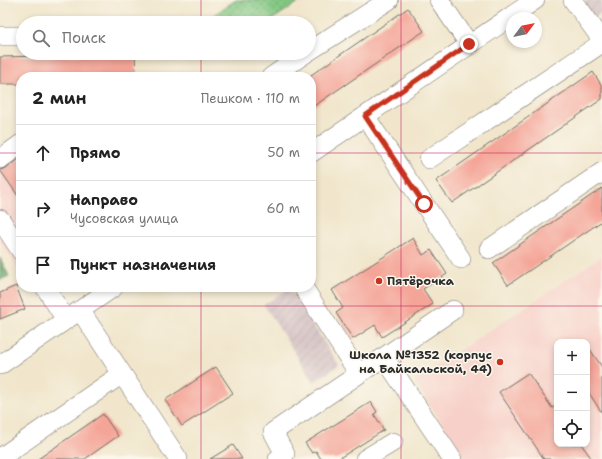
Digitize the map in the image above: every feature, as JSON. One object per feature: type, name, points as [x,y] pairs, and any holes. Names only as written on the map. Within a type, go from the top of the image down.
[{"type":"street","points":[[316,47],[389,0]]},
{"type":"street","points":[[439,0],[469,44]]},
{"type":"street","points":[[316,150],[535,0]]},
{"type":"street","points":[[581,8],[602,40]]},
{"type":"street","points":[[0,36],[16,36]]},
{"type":"street","points":[[429,160],[602,43]]},
{"type":"street","points":[[279,72],[296,60]]},
{"type":"street","points":[[365,116],[461,259]]},
{"type":"street","points":[[0,159],[16,148]]},
{"type":"street","points":[[0,167],[16,156]]},
{"type":"street","points":[[489,249],[602,172]]},
{"type":"street","points":[[0,219],[16,243]]},
{"type":"street","points":[[50,292],[73,315],[122,374],[176,458]]},
{"type":"street","points":[[0,365],[107,292]]},
{"type":"street","points":[[306,292],[359,374]]},
{"type":"street","points":[[284,457],[273,432],[453,310]]},
{"type":"street","points":[[384,357],[452,459]]},
{"type":"street","points":[[0,458],[122,374]]},
{"type":"street","points":[[365,459],[393,442]]},
{"type":"shaded area","points":[[588,0],[602,0],[602,12],[593,19],[582,4]]},
{"type":"shaded area","points":[[16,154],[16,265],[0,242],[0,165]]},
{"type":"shaded area","name":"Школа №1352 (корпус на Байкальской, 44)","points":[[602,256],[602,459],[466,459],[414,381]]},
{"type":"shaded area","points":[[283,292],[292,292],[339,365],[314,382],[264,305]]},
{"type":"green space","points":[[236,0],[302,0],[278,16],[212,16]]},
{"type":"green space","points":[[0,258],[9,276],[0,280]]},
{"type":"building","points":[[408,8],[424,31],[316,105],[315,72]]},
{"type":"building","points":[[0,57],[16,57],[16,60],[135,60],[136,72],[16,72],[16,84],[0,84]]},
{"type":"building","points":[[593,72],[602,86],[602,99],[452,203],[436,181]]},
{"type":"building","points":[[16,161],[16,193],[0,170]]},
{"type":"building","points":[[602,188],[602,221],[508,285],[493,263]]},
{"type":"building","points":[[413,238],[423,255],[431,250],[447,274],[423,289],[433,304],[382,337],[375,325],[353,339],[336,313],[343,308],[332,290]]},
{"type":"building","points":[[16,286],[16,292],[18,292],[25,309],[0,319],[0,293]]},
{"type":"building","points":[[590,349],[602,367],[602,413],[590,395]]},
{"type":"building","points":[[216,367],[233,393],[182,426],[165,400]]},
{"type":"building","points":[[528,373],[552,408],[554,407],[554,447],[583,447],[592,459],[544,459],[499,392]]},
{"type":"building","points":[[371,402],[377,412],[374,414],[384,430],[338,459],[321,459],[316,451],[312,453],[305,443]]},
{"type":"building","points":[[103,414],[118,436],[85,459],[38,459]]},
{"type":"building","points":[[233,445],[242,459],[210,459]]},
{"type":"place","name":"Пятёрочка","points":[[379,281]]},
{"type":"place","name":"Школа №1352 (корпус на Байкальской, 44)","points":[[500,362]]},
{"type":"route","points":[[424,204],[365,116],[469,44]]}]
